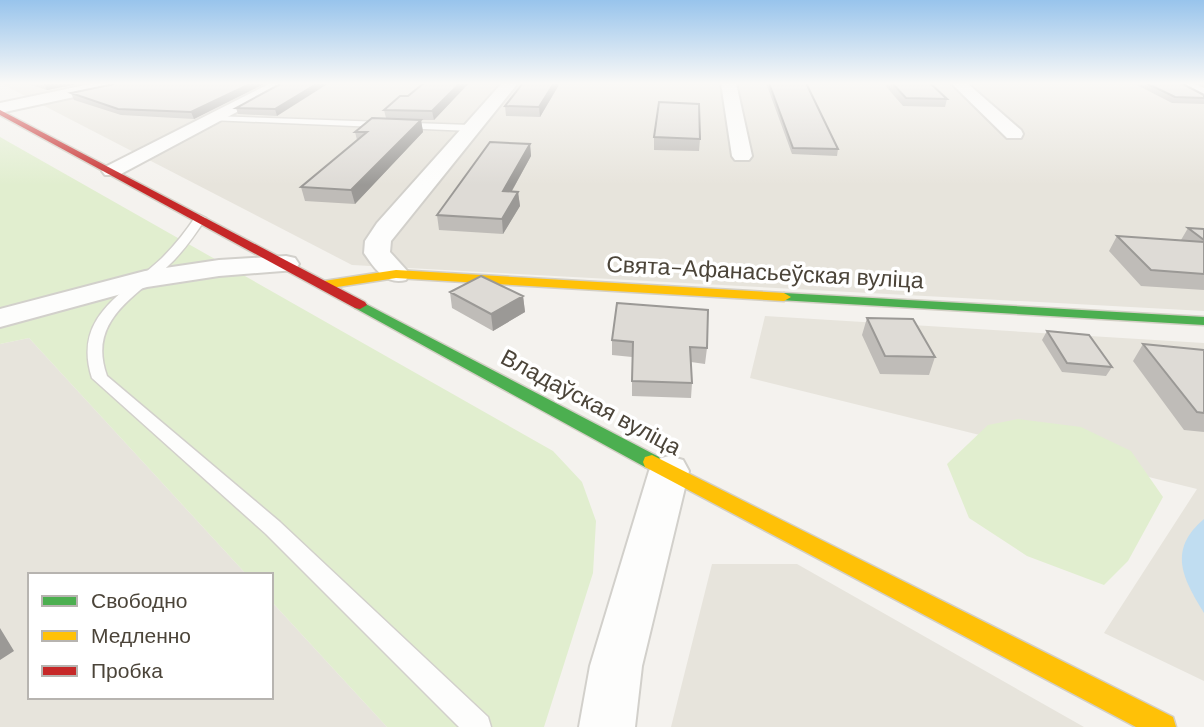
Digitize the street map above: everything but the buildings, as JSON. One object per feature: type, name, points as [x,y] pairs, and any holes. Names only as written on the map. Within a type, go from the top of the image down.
[{"type":"street","name":"Владаўская вуліца","points":[[13,117],[669,471],[1163,727]]},
{"type":"street","points":[[396,274],[377,253],[378,241],[386,228],[481,117]]},
{"type":"street","points":[[734,117],[742,156]]},
{"type":"street","points":[[995,117],[1014,134]]},
{"type":"street","points":[[111,170],[214,118]]},
{"type":"street","points":[[2,318],[145,279],[219,268],[286,264]]},
{"type":"street","name":"Свята-Афанасьеўская вуліца","points":[[324,285],[396,274],[1204,321]]},
{"type":"street","points":[[607,727],[616,666],[669,471]]},
{"type":"lane","points":[[214,118],[471,128]]},
{"type":"lane","points":[[200,218],[180,247],[108,313],[97,329],[92,346],[92,362],[100,378],[273,528],[478,727]]},
{"type":"shaded area","points":[[66,117],[1204,117],[1204,311],[352,265]]},
{"type":"shaded area","points":[[765,316],[1204,343],[1204,681],[1104,633],[1197,489],[750,378]]},
{"type":"shaded area","points":[[29,338],[245,573],[28,573],[28,699],[273,699],[273,603],[387,727],[0,727],[0,344]]},
{"type":"shaded area","points":[[712,564],[797,564],[1084,727],[671,727]]},
{"type":"green space","points":[[0,137],[553,451],[582,482],[596,521],[593,573],[544,727],[387,727],[273,603],[273,573],[245,573],[29,338],[0,344]]},
{"type":"green space","points":[[1018,419],[1081,427],[1131,451],[1163,497],[1128,561],[1104,585],[1027,556],[969,518],[947,464],[988,425]]},
{"type":"water","points":[[1204,519],[1204,613],[1185,576],[1182,553],[1185,542]]},
{"type":"traffic: fast","points":[[784,297],[1204,321]]},
{"type":"traffic: fast","points":[[360,305],[652,462]]},
{"type":"traffic: slow","points":[[324,285],[396,274],[784,297]]},
{"type":"traffic: slow","points":[[652,462],[1163,727]]},
{"type":"traffic: jam","points":[[9,117],[360,305]]}]
